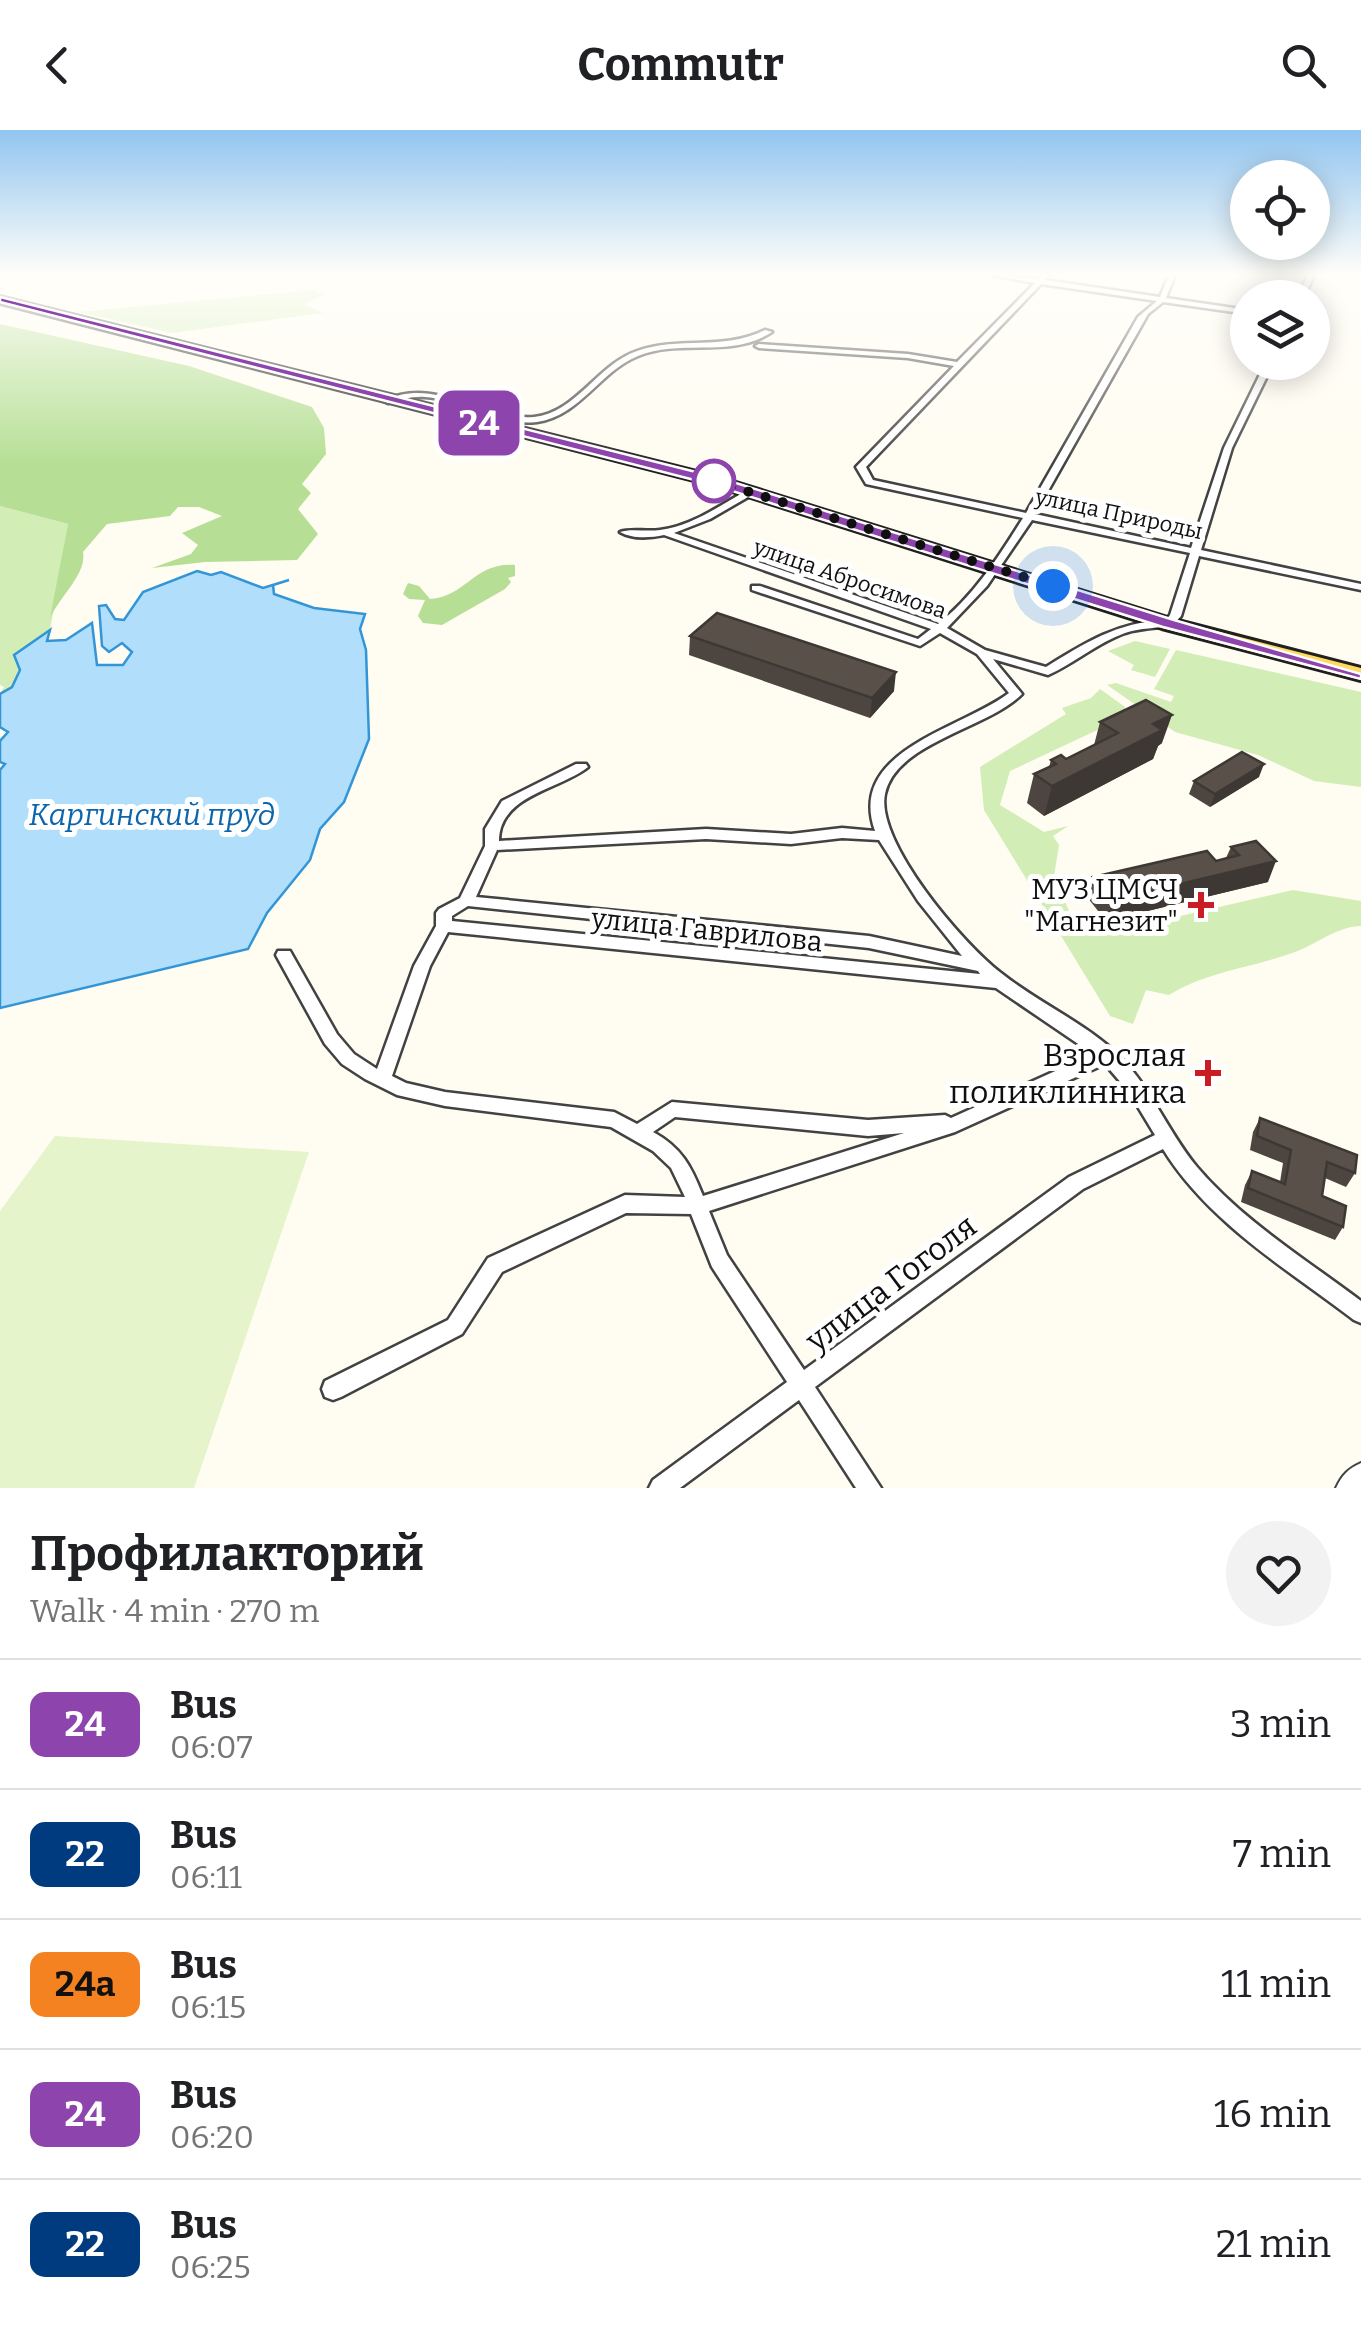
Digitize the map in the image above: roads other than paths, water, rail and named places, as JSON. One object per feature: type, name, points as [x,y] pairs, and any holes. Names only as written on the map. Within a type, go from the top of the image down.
[{"type":"main road","points":[[146,338],[752,492],[1168,624],[1360,669]]},
{"type":"street","points":[[388,402],[408,393],[425,393],[511,418],[537,420],[560,410],[636,353],[751,343],[758,338]]},
{"type":"street","points":[[760,346],[908,356],[958,365],[984,338]]},
{"type":"street","points":[[756,588],[920,643],[943,630],[994,568],[1131,338]]},
{"type":"street","name":"улица Природы","points":[[958,365],[861,468],[869,482],[1361,587]]},
{"type":"street","points":[[1168,624],[1198,551],[1228,448],[1261,380]]},
{"type":"street","points":[[668,535],[752,492]]},
{"type":"street","name":"улица Абросимова","points":[[625,532],[649,538],[668,535],[943,630],[981,652],[1048,671],[1088,645],[1131,628],[1168,624]]},
{"type":"street","points":[[981,652],[1016,694],[932,740],[895,767],[881,785],[875,814],[884,836],[949,932],[981,966],[1107,1054],[1134,1081],[1166,1139],[1200,1184],[1361,1313]]},
{"type":"street","points":[[382,1080],[422,966],[444,926],[444,913],[466,900],[492,846],[492,829],[507,804],[582,768]]},
{"type":"street","points":[[492,846],[706,834],[792,839],[842,833],[884,836]]},
{"type":"street","name":"улица Гаврилова","points":[[466,900],[869,942],[981,966]]},
{"type":"street","name":"улица Гаврилова","points":[[444,926],[1002,982]]},
{"type":"street","points":[[284,955],[331,1040],[348,1059],[382,1080],[403,1090],[445,1098],[614,1120],[639,1132],[678,1162],[719,1260],[869,1488]]},
{"type":"street","points":[[333,1389],[456,1328],[496,1265],[626,1204],[698,1206],[961,1122],[1107,1054]]},
{"type":"street","points":[[639,1132],[672,1109],[868,1128],[961,1122]]},
{"type":"street","name":"улица Гоголя","points":[[660,1488],[805,1386],[844,1350],[1076,1183],[1166,1139]]},
{"type":"street","points":[[1351,1488],[1361,1478]]},
{"type":"water","name":"Каргинский пруд","points":[[197,571],[211,575],[221,572],[263,588],[289,580],[273,585],[274,594],[314,608],[365,614],[360,629],[366,650],[369,739],[344,802],[320,829],[310,860],[267,913],[248,949],[0,1008],[0,770],[5,764],[0,762],[0,741],[8,732],[0,727],[0,694],[12,687],[20,670],[14,655],[50,630],[47,641],[66,640],[92,623],[97,665],[123,665],[132,652],[122,643],[109,652],[102,646],[99,606],[106,605],[115,619],[124,620],[143,592]]},
{"type":"place","name":"МУЗ ЦМСЧ \"Магнезит\"","points":[[1201,905]]},
{"type":"place","name":"Взрослая поликлинника","points":[[1208,1073]]}]
